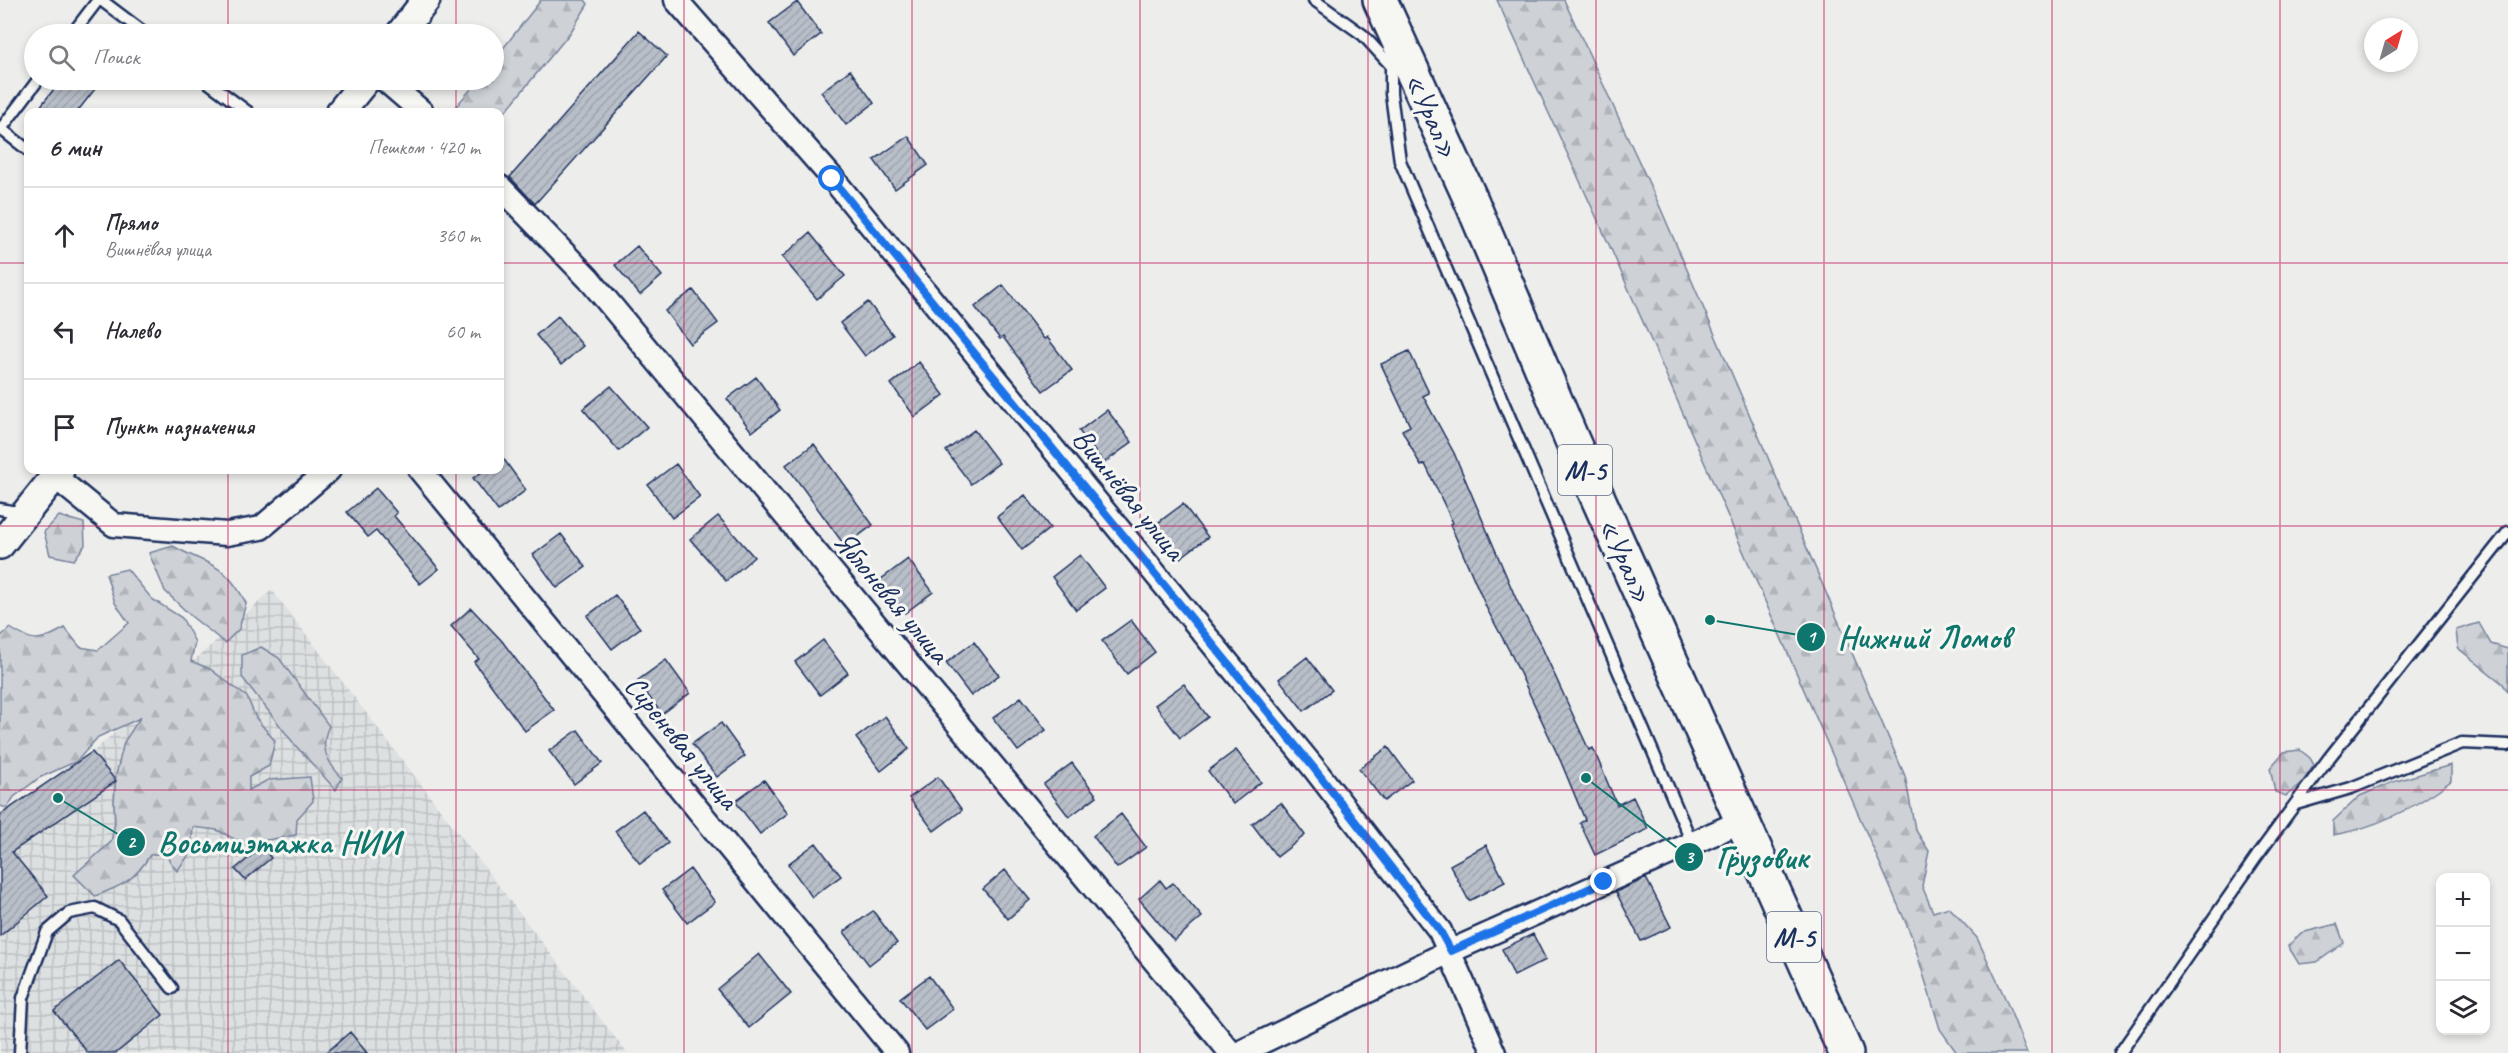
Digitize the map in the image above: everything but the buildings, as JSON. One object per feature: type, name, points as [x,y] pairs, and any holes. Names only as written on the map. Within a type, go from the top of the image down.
[{"type":"highway","name":"«Урал»","points":[[1380,0],[1470,200],[1572,440],[1846,1053]]},
{"type":"street","points":[[408,24],[426,0]]},
{"type":"street","name":"Вишнёвая улица","points":[[676,0],[832,179],[1313,767],[1440,931],[1451,951],[1494,1053]]},
{"type":"street","points":[[343,108],[358,90]]},
{"type":"street","points":[[397,90],[417,108]]},
{"type":"street","name":"Яблоневая улица","points":[[504,191],[589,279],[1231,1053]]},
{"type":"street","points":[[0,545],[12,511],[56,474]]},
{"type":"street","points":[[58,474],[114,525],[227,534],[261,528],[324,474]]},
{"type":"street","name":"Сиреневая улица","points":[[423,474],[897,1053]]},
{"type":"street","points":[[1239,1053],[1451,951],[1742,821]]},
{"type":"lane","points":[[80,24],[100,0],[132,24]]},
{"type":"lane","points":[[1314,0],[1363,35],[1391,64],[1432,117]]},
{"type":"lane","points":[[1391,64],[1391,94],[1401,161],[1692,843]]},
{"type":"lane","points":[[24,147],[1,129],[30,90]]},
{"type":"lane","points":[[218,90],[243,108]]},
{"type":"lane","points":[[2120,1053],[2295,804],[2508,532]]},
{"type":"lane","points":[[2295,804],[2351,788],[2462,743],[2508,745]]},
{"type":"lane","points":[[20,1053],[23,998],[47,932],[69,913],[95,908],[119,920],[172,988]]},
{"type":"shaded area","points":[[272,590],[627,1053],[0,1053],[0,836]]},
{"type":"green space","points":[[541,0],[585,0],[588,4],[570,33],[504,113],[504,108],[454,108],[470,90],[504,90],[504,47]]},
{"type":"green space","points":[[1497,0],[1564,0],[1660,207],[1905,776],[1915,829],[1929,851],[1922,886],[1933,912],[1949,907],[1977,938],[2006,1000],[2027,1053],[1957,1053],[1940,1029],[1912,937],[1611,249]]},
{"type":"green space","points":[[59,516],[84,523],[85,545],[74,560],[50,555],[44,532]]},
{"type":"green space","points":[[173,546],[223,572],[231,579],[246,603],[239,629],[225,643],[192,617],[165,591],[149,553]]},
{"type":"green space","points":[[127,569],[152,599],[182,618],[195,642],[191,661],[210,669],[247,697],[256,718],[275,741],[269,766],[249,777],[249,790],[268,780],[310,777],[313,801],[297,819],[296,835],[244,844],[217,830],[193,827],[191,852],[177,871],[164,853],[150,855],[139,871],[127,881],[95,896],[74,875],[111,842],[115,823],[116,775],[124,742],[140,718],[98,737],[77,761],[39,778],[14,797],[7,808],[0,806],[0,637],[10,628],[25,637],[38,639],[65,628],[80,647],[98,650],[129,623],[115,603],[106,574]]},
{"type":"green space","points":[[2479,623],[2491,644],[2508,649],[2508,692],[2503,684],[2458,648],[2456,630]]},
{"type":"green space","points":[[261,647],[279,658],[329,726],[325,741],[326,754],[342,778],[336,790],[295,745],[242,677],[242,655]]},
{"type":"green space","points":[[2300,750],[2310,758],[2314,765],[2301,784],[2286,796],[2275,792],[2270,768],[2284,752]]},
{"type":"green space","points":[[2451,765],[2451,781],[2424,799],[2380,822],[2333,835],[2333,821],[2360,796],[2393,782]]},
{"type":"green space","points":[[2337,924],[2344,943],[2317,962],[2299,964],[2288,946],[2301,933]]},
{"type":"place","name":"Нижний Ломов","points":[[1710,620]]},
{"type":"place","name":"Грузовик","points":[[1586,778]]},
{"type":"place","name":"Восьмиэтажка НИИ","points":[[58,798]]},
{"type":"route","points":[[832,179],[1313,767],[1440,931],[1451,951],[1604,882]]}]
